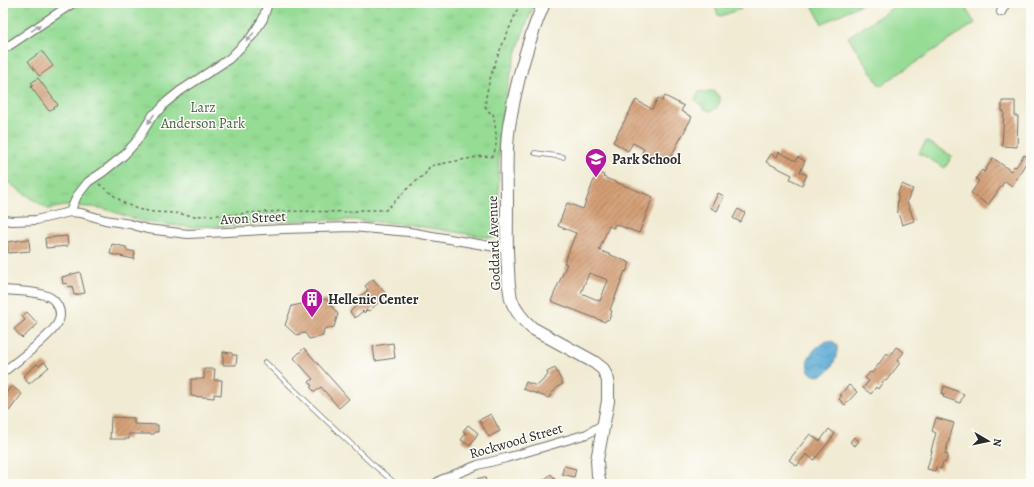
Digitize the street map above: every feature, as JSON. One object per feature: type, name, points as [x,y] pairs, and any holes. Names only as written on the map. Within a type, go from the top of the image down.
[{"type":"main road","name":"Goddard Avenue","points":[[544,3],[525,53],[509,127],[506,160],[506,248],[509,287],[511,300],[516,312],[532,328],[594,362],[603,369],[608,380],[608,401],[597,460],[600,484]]},
{"type":"street","points":[[3,48],[7,47],[73,3]]},
{"type":"street","points":[[70,212],[77,196],[88,182],[123,156],[136,142],[153,115],[161,109],[164,104],[180,91],[228,59],[252,36],[264,19],[268,3]]},
{"type":"street","points":[[1001,12],[1006,3]]},
{"type":"street","name":"Avon Street","points":[[3,220],[36,220],[70,212],[81,213],[147,229],[188,234],[284,229],[352,228],[409,232],[506,248]]},
{"type":"street","points":[[3,290],[40,294],[51,298],[57,304],[60,312],[59,321],[52,331],[3,372]]},
{"type":"street","name":"Rockwood Street","points":[[435,484],[441,480],[478,465],[587,434],[604,424]]},
{"type":"lane","points":[[535,153],[563,157]]},
{"type":"lane","points":[[265,362],[364,456],[396,484]]},
{"type":"path","points":[[94,178],[101,186],[124,203],[137,209],[153,212],[194,216],[386,210],[410,186],[425,174],[430,166],[483,156],[491,157],[494,154],[496,144],[495,122],[493,113],[489,112],[484,106],[485,98],[496,61],[520,3]]},
{"type":"green space","name":"Larz Anderson Park","points":[[3,3],[535,3],[521,38],[506,92],[499,148],[498,236],[494,238],[405,224],[354,220],[309,220],[189,227],[138,220],[105,209],[92,207],[65,206],[48,209],[3,179]]},
{"type":"green space","points":[[714,3],[741,3],[741,9],[721,16],[718,15]]},
{"type":"green space","points":[[811,3],[863,3],[822,24]]},
{"type":"green space","points":[[900,3],[962,3],[975,23],[880,86],[848,37]]},
{"type":"green space","points":[[713,91],[720,98],[720,101],[716,109],[711,111],[702,107],[695,99],[699,92]]},
{"type":"green space","points":[[926,141],[952,156],[945,168],[919,153]]},
{"type":"water","points":[[827,341],[834,342],[837,346],[835,360],[827,372],[820,376],[814,375],[809,371],[807,365],[809,358],[815,349]]},
{"type":"building","points":[[42,51],[53,66],[39,76],[28,61]]},
{"type":"building","points":[[38,78],[58,105],[49,111],[31,87],[33,85],[31,83]]},
{"type":"building","points":[[665,96],[684,106],[681,111],[692,117],[668,162],[661,158],[658,163],[641,154],[644,149],[633,143],[628,151],[613,142],[636,100],[652,109],[658,98],[662,101]]},
{"type":"building","points":[[1002,101],[1015,101],[1015,116],[1018,116],[1017,147],[1002,146],[1004,111],[1002,111]]},
{"type":"building","points":[[779,152],[796,161],[798,157],[805,161],[800,172],[807,175],[802,185],[790,179],[792,175],[766,162],[771,154],[777,157]]},
{"type":"building","points":[[1024,155],[1029,158],[1012,186],[1005,181],[988,205],[971,193],[979,181],[976,179],[982,170],[984,172],[993,158],[1011,171],[1014,166],[1016,167]]},
{"type":"building","points":[[597,172],[604,175],[603,177],[653,197],[639,233],[615,224],[613,228],[609,226],[599,250],[630,263],[626,272],[625,271],[610,310],[612,311],[609,320],[607,319],[605,322],[551,301],[567,264],[564,263],[576,233],[558,226],[567,203],[583,209]],"holes":[[[589,273],[608,280],[600,301],[581,293]]]},
{"type":"building","points":[[902,184],[913,189],[907,201],[914,221],[902,225],[897,210],[897,195]]},
{"type":"building","points":[[718,193],[724,196],[717,211],[711,208]]},
{"type":"building","points":[[738,209],[745,213],[740,222],[733,218]]},
{"type":"building","points":[[67,236],[68,246],[46,248],[45,238]]},
{"type":"building","points":[[29,239],[30,251],[8,253],[7,242]]},
{"type":"building","points":[[112,244],[126,247],[126,250],[135,252],[134,259],[110,254]]},
{"type":"building","points":[[80,272],[85,293],[74,295],[72,286],[68,287],[67,283],[63,284],[62,277]]},
{"type":"building","points":[[373,279],[387,295],[369,311],[367,310],[364,313],[363,311],[355,318],[350,312],[357,305],[356,303],[359,300],[358,298],[368,290],[365,286]]},
{"type":"building","name":"Hellenic Center","points":[[326,299],[338,314],[334,327],[324,329],[323,336],[309,339],[305,333],[296,335],[285,325],[292,306]]},
{"type":"building","points":[[27,312],[38,324],[22,338],[14,329],[25,320],[22,316]]},
{"type":"building","points":[[393,343],[395,358],[375,361],[373,346]]},
{"type":"building","points":[[896,347],[904,352],[897,361],[900,363],[886,381],[884,380],[878,389],[876,387],[871,394],[863,388],[869,381],[865,378],[870,372],[872,373],[887,353],[890,356]]},
{"type":"building","points":[[304,348],[349,399],[339,408],[321,387],[315,392],[310,387],[312,386],[309,382],[313,379],[294,358]]},
{"type":"building","points":[[223,352],[237,355],[236,365],[223,365]]},
{"type":"building","points":[[44,362],[49,367],[29,384],[23,376],[37,364],[39,366]]},
{"type":"building","points":[[555,368],[563,384],[551,394],[549,398],[523,389],[526,382],[537,386],[548,375],[547,372]]},
{"type":"building","points":[[204,369],[215,369],[214,380],[222,380],[221,395],[214,394],[214,398],[191,396],[191,379],[204,379]]},
{"type":"building","points":[[849,385],[857,392],[845,405],[839,399],[842,396],[840,395]]},
{"type":"building","points":[[12,386],[22,394],[9,411],[3,406],[3,397]]},
{"type":"building","points":[[944,386],[964,394],[960,403],[943,397],[944,394],[942,394]]},
{"type":"building","points":[[491,414],[500,431],[489,437],[479,420]]},
{"type":"building","points":[[111,417],[134,418],[134,424],[158,425],[158,432],[154,432],[154,434],[129,434],[129,439],[110,439]]},
{"type":"building","points":[[936,418],[954,423],[945,454],[948,455],[945,463],[943,462],[941,469],[936,467],[935,471],[927,469],[936,433],[932,431]]},
{"type":"building","points":[[468,425],[478,433],[470,446],[461,440],[466,433],[463,431]]},
{"type":"building","points":[[829,429],[835,434],[814,460],[806,454],[797,466],[789,460],[810,434],[820,441]]},
{"type":"building","points":[[854,437],[859,441],[855,446],[850,442]]},
{"type":"building","points":[[564,466],[576,469],[574,477],[562,474]]},
{"type":"building","points":[[551,474],[559,484],[539,484]]},
{"type":"building","points":[[485,477],[487,484],[466,484],[466,481]]},
{"type":"place","name":"Park School","points":[[596,178]]},
{"type":"place","name":"Hellenic Center","points":[[312,318]]}]
